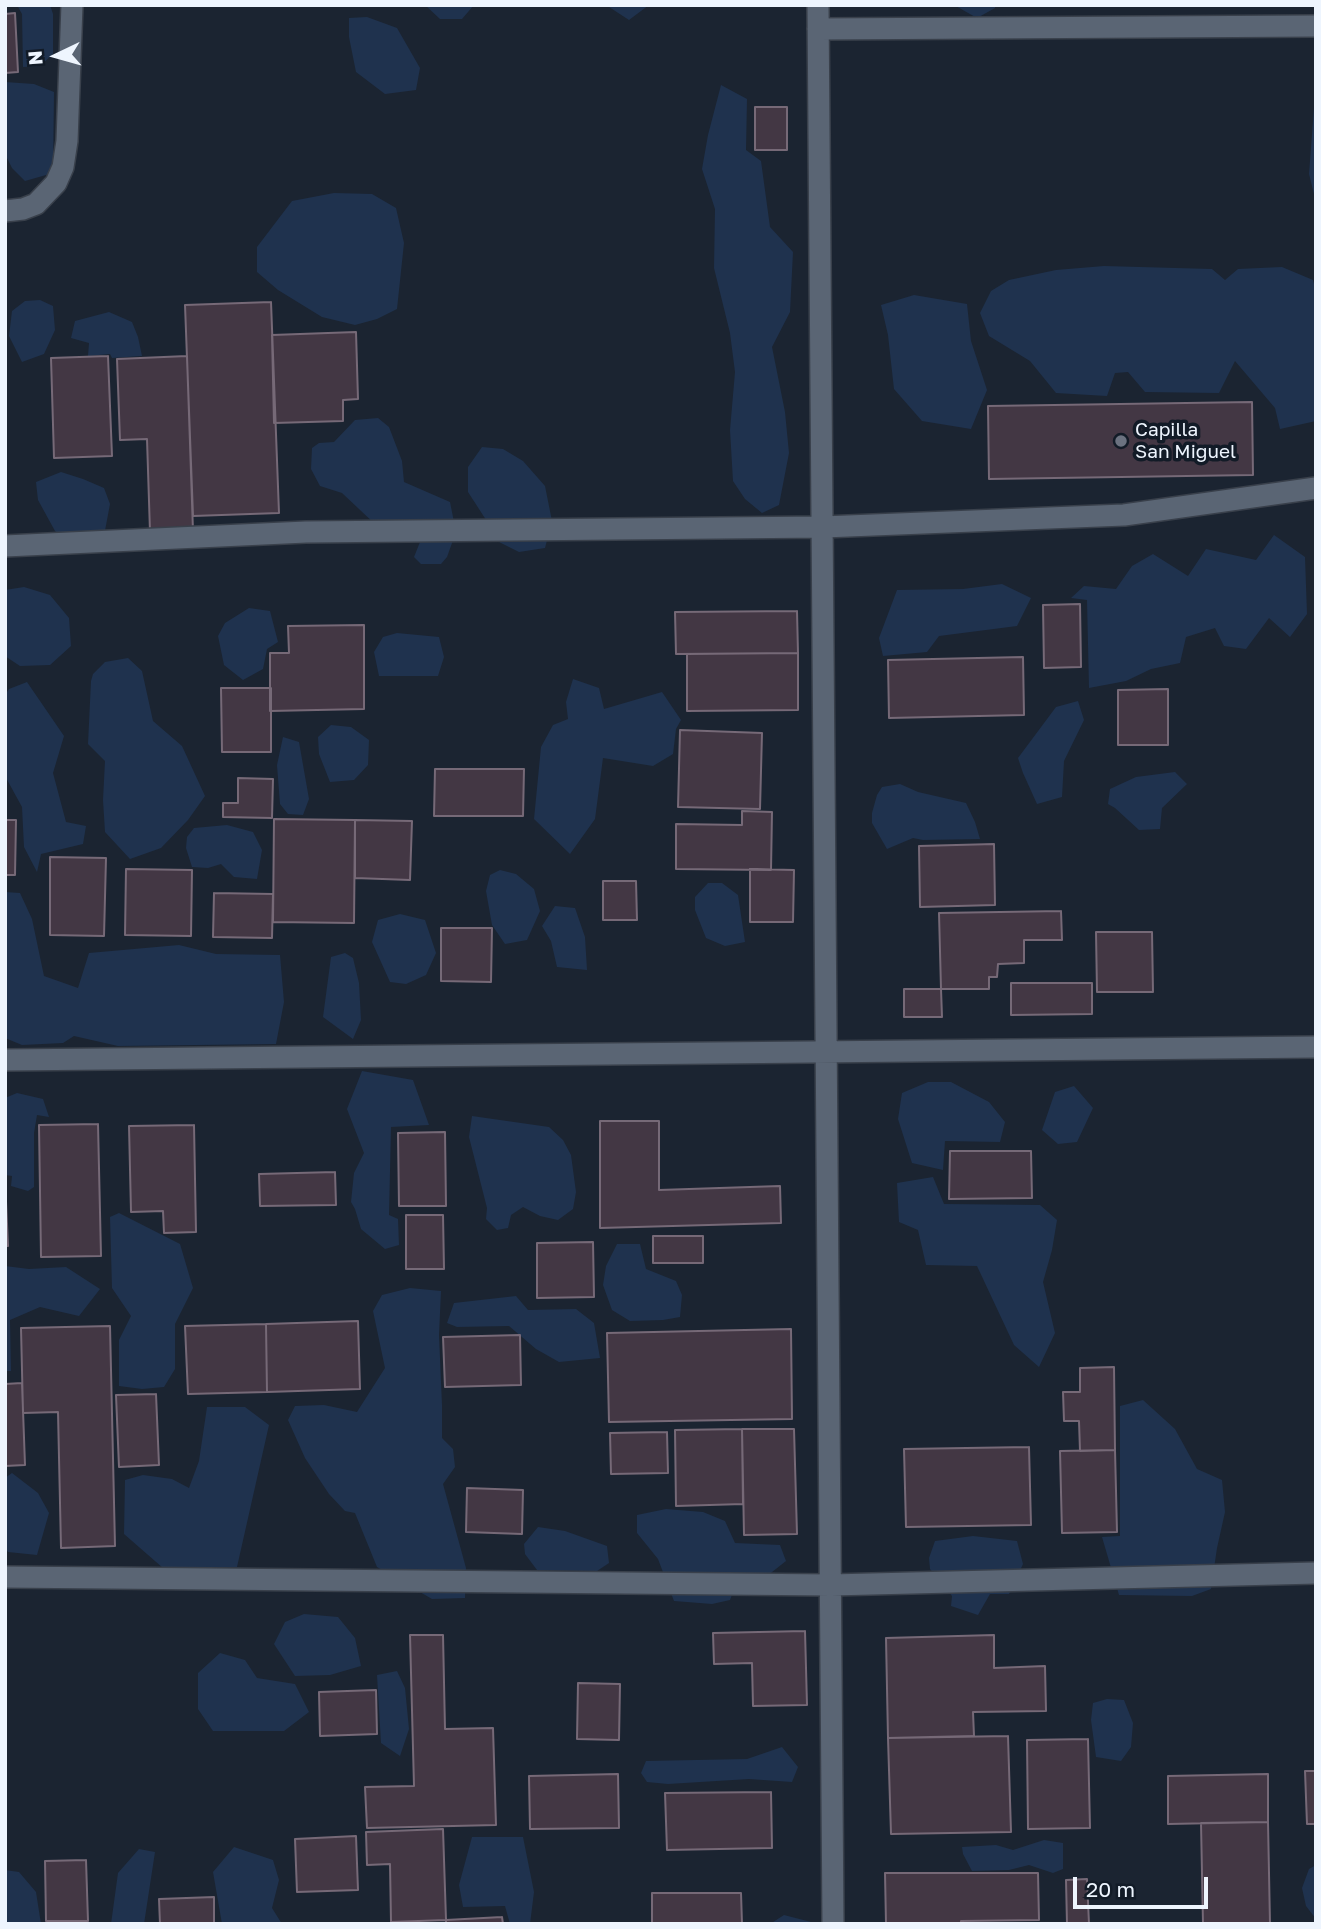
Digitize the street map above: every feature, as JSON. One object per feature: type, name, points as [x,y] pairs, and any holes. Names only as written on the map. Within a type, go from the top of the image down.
[{"type":"street","points":[[5,211],[36,204],[56,183],[63,167],[67,141],[72,5]]},
{"type":"street","points":[[818,5],[834,1924]]},
{"type":"street","points":[[818,29],[1316,26]]},
{"type":"street","points":[[5,546],[44,542],[306,532],[823,527],[1124,515],[1316,488]]},
{"type":"street","points":[[5,1060],[1316,1047]]},
{"type":"street","points":[[5,1577],[831,1585],[1316,1573]]},
{"type":"shaded area","points":[[17,5],[50,5],[53,14],[53,54],[40,66],[23,67],[22,14]]},
{"type":"shaded area","points":[[425,5],[474,5],[462,19],[440,19]]},
{"type":"shaded area","points":[[606,5],[649,5],[629,20]]},
{"type":"shaded area","points":[[954,5],[995,5],[995,8],[977,18]]},
{"type":"shaded area","points":[[367,17],[397,28],[420,68],[416,90],[385,94],[356,72],[349,37],[349,18]]},
{"type":"shaded area","points":[[1316,81],[1316,202],[1309,174]]},
{"type":"shaded area","points":[[5,82],[34,84],[54,92],[53,173],[25,181],[12,168],[5,154]]},
{"type":"shaded area","points":[[721,85],[747,99],[746,150],[761,161],[770,227],[793,252],[790,312],[772,347],[785,412],[789,453],[779,505],[762,513],[745,499],[733,481],[730,430],[735,372],[730,333],[714,268],[715,209],[702,169]]},
{"type":"shaded area","points":[[334,193],[372,194],[396,208],[404,243],[397,309],[377,319],[355,325],[322,317],[278,290],[257,272],[257,247],[292,201]]},
{"type":"shaded area","points":[[1104,266],[1212,269],[1225,280],[1238,269],[1282,267],[1313,280],[1316,292],[1316,421],[1280,429],[1275,408],[1235,361],[1219,393],[1145,392],[1128,372],[1115,373],[1107,396],[1056,393],[1030,361],[989,336],[980,313],[991,291],[1009,280],[1056,270]]},
{"type":"shaded area","points":[[914,295],[967,304],[971,341],[987,390],[971,429],[922,421],[894,389],[888,335],[881,305]]},
{"type":"shaded area","points":[[40,300],[53,306],[55,330],[44,354],[22,362],[9,336],[12,311],[25,301]]},
{"type":"shaded area","points":[[109,312],[132,322],[142,356],[88,356],[89,343],[71,338],[75,321]]},
{"type":"shaded area","points":[[378,418],[389,427],[402,461],[404,482],[450,502],[456,532],[447,557],[441,564],[421,564],[414,557],[420,542],[376,525],[342,493],[320,486],[311,469],[312,448],[319,443],[334,442],[355,420]]},
{"type":"shaded area","points":[[482,447],[503,449],[523,461],[545,486],[552,521],[545,548],[519,552],[495,540],[490,526],[468,492],[468,467]]},
{"type":"shaded area","points":[[61,472],[104,488],[110,504],[104,536],[80,553],[55,531],[38,500],[36,482]]},
{"type":"shaded area","points":[[1274,535],[1305,557],[1307,614],[1290,637],[1269,618],[1246,649],[1224,646],[1215,628],[1186,637],[1180,663],[1151,669],[1126,681],[1089,688],[1087,600],[1071,598],[1084,586],[1116,589],[1132,566],[1153,554],[1188,576],[1206,549],[1256,560]]},
{"type":"shaded area","points":[[1002,584],[1031,598],[1017,626],[939,636],[927,652],[883,656],[879,638],[897,590],[963,589]]},
{"type":"shaded area","points":[[24,587],[50,595],[69,618],[71,646],[50,665],[20,666],[5,656],[5,590]]},
{"type":"shaded area","points":[[249,608],[270,611],[278,642],[267,649],[263,669],[243,680],[224,665],[218,636],[225,623]]},
{"type":"shaded area","points":[[397,633],[439,637],[444,657],[438,676],[379,676],[374,652],[383,637]]},
{"type":"shaded area","points":[[128,658],[142,671],[153,721],[182,746],[205,796],[188,820],[161,848],[130,859],[105,832],[105,761],[88,744],[93,674],[105,662]]},
{"type":"shaded area","points":[[573,679],[599,688],[604,709],[662,692],[681,720],[676,729],[673,754],[653,766],[603,758],[595,819],[570,854],[534,819],[541,747],[553,725],[568,719],[566,702]]},
{"type":"shaded area","points":[[27,682],[64,736],[53,773],[66,822],[86,826],[83,844],[41,854],[37,872],[24,847],[22,807],[5,776],[5,695],[9,689]]},
{"type":"shaded area","points":[[1078,701],[1084,720],[1064,761],[1062,797],[1037,804],[1018,758],[1056,707]]},
{"type":"shaded area","points":[[331,725],[351,727],[369,740],[368,765],[354,780],[330,782],[319,754],[318,737]]},
{"type":"shaded area","points":[[283,737],[299,742],[309,799],[303,815],[288,814],[280,804],[277,765]]},
{"type":"shaded area","points":[[1175,772],[1187,784],[1162,808],[1160,829],[1139,830],[1108,804],[1110,789],[1136,777]]},
{"type":"shaded area","points":[[900,784],[918,792],[966,803],[980,839],[913,838],[887,849],[872,823],[872,813],[882,787]]},
{"type":"shaded area","points":[[227,825],[253,832],[262,850],[257,879],[234,877],[221,864],[208,868],[192,867],[186,848],[187,837],[194,828]]},
{"type":"shaded area","points":[[500,870],[516,874],[534,889],[540,911],[527,940],[505,944],[492,925],[486,891],[490,875]]},
{"type":"shaded area","points":[[708,883],[722,883],[738,895],[745,942],[725,946],[706,938],[695,910],[695,897]]},
{"type":"shaded area","points":[[5,892],[20,893],[32,919],[44,976],[78,988],[89,953],[179,945],[216,954],[280,955],[284,1002],[276,1044],[118,1046],[74,1036],[63,1043],[22,1045],[5,1038]]},
{"type":"shaded area","points":[[555,906],[575,908],[585,937],[587,970],[557,967],[551,941],[542,926]]},
{"type":"shaded area","points":[[400,914],[425,920],[436,953],[426,975],[406,984],[390,982],[372,942],[378,920]]},
{"type":"shaded area","points":[[345,953],[353,958],[359,983],[361,1020],[353,1039],[323,1017],[331,957]]},
{"type":"shaded area","points":[[362,1071],[413,1080],[429,1125],[391,1127],[389,1215],[398,1219],[399,1245],[385,1249],[361,1229],[351,1202],[354,1173],[364,1153],[347,1109]]},
{"type":"shaded area","points":[[928,1082],[951,1082],[989,1102],[1005,1122],[1000,1142],[945,1141],[943,1170],[912,1163],[898,1119],[902,1093]]},
{"type":"shaded area","points":[[1074,1086],[1093,1108],[1077,1142],[1058,1144],[1042,1130],[1055,1092]]},
{"type":"shaded area","points":[[17,1093],[43,1099],[49,1117],[37,1115],[34,1133],[34,1187],[28,1191],[11,1186],[12,1176],[5,1175],[5,1098]]},
{"type":"shaded area","points":[[472,1116],[549,1127],[563,1140],[571,1155],[576,1192],[573,1209],[558,1220],[540,1216],[523,1207],[511,1215],[508,1228],[497,1230],[486,1219],[487,1208],[469,1137]]},
{"type":"shaded area","points":[[933,1177],[944,1204],[1040,1205],[1057,1220],[1043,1282],[1055,1333],[1039,1367],[1014,1345],[977,1266],[926,1265],[918,1230],[899,1222],[897,1183]]},
{"type":"shaded area","points":[[119,1213],[180,1244],[193,1288],[175,1324],[175,1369],[164,1387],[142,1389],[119,1386],[119,1340],[131,1316],[112,1288],[110,1217]]},
{"type":"shaded area","points":[[617,1244],[640,1244],[646,1269],[676,1281],[682,1295],[680,1317],[630,1321],[612,1310],[603,1285],[606,1266]]},
{"type":"shaded area","points":[[5,1266],[29,1269],[66,1267],[100,1289],[79,1316],[40,1307],[10,1320],[11,1371],[5,1371]]},
{"type":"shaded area","points":[[410,1288],[441,1291],[439,1335],[442,1438],[453,1449],[455,1467],[443,1484],[466,1568],[465,1598],[432,1599],[377,1567],[355,1513],[345,1511],[329,1494],[305,1458],[288,1420],[295,1406],[324,1405],[357,1412],[385,1368],[373,1311],[382,1295]]},
{"type":"shaded area","points":[[516,1296],[528,1310],[576,1309],[594,1323],[600,1358],[559,1362],[536,1349],[509,1326],[457,1327],[447,1323],[454,1303]]},
{"type":"shaded area","points":[[1143,1400],[1175,1429],[1197,1469],[1222,1480],[1225,1512],[1211,1589],[1192,1596],[1119,1595],[1102,1537],[1120,1536],[1120,1406]]},
{"type":"shaded area","points":[[207,1407],[245,1407],[269,1425],[237,1567],[163,1568],[124,1534],[125,1480],[143,1475],[172,1479],[189,1488],[199,1461]]},
{"type":"shaded area","points":[[12,1473],[38,1493],[49,1513],[37,1555],[8,1552],[5,1548],[5,1478]]},
{"type":"shaded area","points":[[666,1509],[703,1512],[725,1521],[735,1543],[780,1545],[786,1561],[767,1576],[740,1574],[730,1600],[712,1604],[674,1601],[658,1559],[637,1533],[637,1515]]},
{"type":"shaded area","points":[[538,1527],[565,1531],[607,1546],[609,1563],[597,1571],[537,1570],[525,1554],[524,1544]]},
{"type":"shaded area","points":[[973,1536],[1017,1541],[1023,1564],[1009,1594],[990,1594],[978,1615],[951,1606],[952,1596],[930,1569],[929,1558],[935,1541]]},
{"type":"shaded area","points":[[304,1614],[338,1617],[355,1638],[361,1666],[330,1675],[295,1676],[274,1644],[285,1622]]},
{"type":"shaded area","points":[[220,1653],[245,1660],[257,1678],[295,1684],[309,1712],[284,1731],[213,1731],[198,1709],[198,1673]]},
{"type":"shaded area","points":[[397,1671],[405,1688],[409,1729],[400,1756],[381,1743],[377,1675]]},
{"type":"shaded area","points":[[1107,1699],[1124,1700],[1133,1723],[1131,1747],[1121,1761],[1096,1757],[1091,1720],[1093,1703]]},
{"type":"shaded area","points":[[782,1747],[798,1767],[792,1782],[749,1779],[668,1784],[647,1782],[641,1773],[646,1761],[747,1759]]},
{"type":"shaded area","points":[[472,1837],[523,1837],[534,1892],[530,1924],[510,1924],[505,1906],[463,1907],[459,1885]]},
{"type":"shaded area","points":[[1044,1840],[1063,1843],[1063,1869],[1053,1873],[1029,1865],[1009,1870],[972,1871],[962,1847],[996,1845],[1013,1850]]},
{"type":"shaded area","points":[[234,1847],[273,1860],[279,1880],[272,1908],[282,1924],[222,1924],[213,1872]]},
{"type":"shaded area","points":[[139,1849],[155,1852],[144,1924],[111,1924],[118,1873]]},
{"type":"shaded area","points":[[1316,1865],[1316,1919],[1306,1906],[1302,1888],[1309,1869]]},
{"type":"shaded area","points":[[5,1870],[19,1872],[36,1892],[41,1924],[5,1924]]},
{"type":"shaded area","points":[[784,1915],[811,1922],[811,1924],[770,1924]]},
{"type":"building","points":[[15,13],[18,72],[5,73],[5,14]]},
{"type":"building","points":[[755,107],[787,107],[787,150],[755,150]]},
{"type":"building","points":[[271,302],[279,513],[193,516],[185,305]]},
{"type":"building","points":[[356,332],[358,399],[343,400],[343,421],[274,423],[272,335]]},
{"type":"building","points":[[108,356],[112,456],[54,458],[51,358]]},
{"type":"building","points":[[187,356],[193,531],[150,532],[147,439],[120,440],[117,359]]},
{"type":"building","name":"Capilla San Miguel","points":[[1252,402],[1253,475],[989,479],[988,406]]},
{"type":"building","points":[[1080,604],[1081,667],[1044,668],[1043,605]]},
{"type":"building","points":[[797,611],[798,653],[676,654],[675,612]]},
{"type":"building","points":[[364,625],[364,709],[270,711],[270,653],[289,653],[288,626]]},
{"type":"building","points":[[798,653],[798,710],[687,711],[687,654]]},
{"type":"building","points":[[1023,657],[1024,715],[889,718],[888,660]]},
{"type":"building","points":[[221,688],[271,688],[271,752],[222,752]]},
{"type":"building","points":[[1168,689],[1168,745],[1118,745],[1118,690]]},
{"type":"building","points":[[680,730],[762,733],[760,809],[678,807]]},
{"type":"building","points":[[435,769],[524,769],[523,816],[434,816]]},
{"type":"building","points":[[238,778],[273,779],[272,818],[223,817],[223,803],[238,803]]},
{"type":"building","points":[[742,811],[772,812],[771,870],[676,869],[676,824],[742,825]]},
{"type":"building","points":[[274,819],[355,820],[354,923],[273,922]]},
{"type":"building","points":[[5,820],[16,820],[15,875],[5,875]]},
{"type":"building","points":[[355,820],[412,821],[410,880],[355,878]]},
{"type":"building","points":[[994,844],[995,905],[920,907],[919,846]]},
{"type":"building","points":[[50,857],[106,858],[104,936],[50,935]]},
{"type":"building","points":[[126,869],[192,870],[191,936],[125,935]]},
{"type":"building","points":[[750,869],[794,870],[793,922],[750,922]]},
{"type":"building","points":[[603,881],[636,881],[637,920],[603,920]]},
{"type":"building","points":[[214,893],[273,894],[272,938],[213,937]]},
{"type":"building","points":[[1061,911],[1062,940],[1024,940],[1024,963],[998,964],[997,977],[989,977],[989,989],[941,989],[939,913]]},
{"type":"building","points":[[441,928],[492,928],[491,982],[441,981]]},
{"type":"building","points":[[1096,932],[1152,932],[1153,992],[1097,992]]},
{"type":"building","points":[[1011,983],[1092,983],[1092,1014],[1011,1015]]},
{"type":"building","points":[[904,989],[941,989],[942,1017],[904,1017]]},
{"type":"building","points":[[600,1121],[659,1121],[659,1190],[780,1186],[781,1223],[600,1228]]},
{"type":"building","points":[[98,1124],[101,1256],[41,1257],[39,1125]]},
{"type":"building","points":[[194,1125],[196,1232],[164,1233],[163,1211],[131,1212],[129,1126]]},
{"type":"building","points":[[445,1132],[446,1206],[399,1206],[398,1133]]},
{"type":"building","points":[[950,1151],[1031,1151],[1032,1198],[949,1199]]},
{"type":"building","points":[[335,1172],[336,1205],[260,1206],[259,1174]]},
{"type":"building","points":[[5,1179],[8,1246],[5,1246]]},
{"type":"building","points":[[406,1215],[443,1215],[444,1269],[406,1269]]},
{"type":"building","points":[[653,1236],[703,1236],[703,1263],[653,1263]]},
{"type":"building","points":[[593,1242],[594,1297],[537,1298],[537,1243]]},
{"type":"building","points":[[358,1321],[360,1389],[267,1392],[266,1324]]},
{"type":"building","points":[[266,1324],[267,1392],[188,1394],[185,1326]]},
{"type":"building","points":[[110,1326],[115,1546],[61,1548],[58,1412],[23,1413],[21,1328]]},
{"type":"building","points":[[791,1329],[792,1419],[609,1422],[607,1333]]},
{"type":"building","points":[[520,1335],[521,1385],[445,1387],[443,1337]]},
{"type":"building","points":[[1114,1367],[1115,1450],[1080,1451],[1079,1421],[1064,1421],[1063,1392],[1080,1392],[1080,1368]]},
{"type":"building","points":[[22,1383],[25,1465],[5,1466],[5,1384]]},
{"type":"building","points":[[156,1394],[159,1465],[119,1467],[116,1395]]},
{"type":"building","points":[[742,1429],[794,1429],[797,1534],[744,1535]]},
{"type":"building","points":[[742,1429],[743,1504],[676,1506],[675,1430]]},
{"type":"building","points":[[667,1432],[668,1473],[611,1474],[610,1433]]},
{"type":"building","points":[[1029,1447],[1031,1525],[906,1527],[904,1449]]},
{"type":"building","points":[[1115,1450],[1117,1532],[1062,1533],[1060,1451]]},
{"type":"building","points":[[467,1488],[523,1490],[522,1534],[466,1532]]},
{"type":"building","points":[[805,1631],[807,1705],[753,1706],[752,1663],[714,1664],[713,1633]]},
{"type":"building","points":[[410,1635],[443,1635],[445,1729],[493,1728],[496,1825],[367,1828],[365,1787],[414,1786]]},
{"type":"building","points":[[994,1635],[994,1668],[1045,1666],[1046,1711],[973,1712],[974,1736],[888,1738],[886,1638]]},
{"type":"building","points":[[578,1683],[620,1684],[619,1740],[577,1739]]},
{"type":"building","points":[[376,1690],[377,1734],[320,1736],[319,1692]]},
{"type":"building","points":[[1008,1736],[1011,1832],[891,1834],[888,1738]]},
{"type":"building","points":[[1088,1739],[1090,1828],[1028,1829],[1027,1740]]},
{"type":"building","points":[[1305,1771],[1316,1771],[1316,1824],[1307,1824]]},
{"type":"building","points":[[618,1774],[619,1828],[530,1829],[529,1776]]},
{"type":"building","points":[[1268,1774],[1268,1822],[1168,1824],[1168,1776]]},
{"type":"building","points":[[771,1792],[772,1848],[667,1850],[665,1793]]},
{"type":"building","points":[[1268,1822],[1270,1924],[1203,1924],[1201,1823]]},
{"type":"building","points":[[443,1829],[446,1920],[391,1922],[390,1864],[367,1865],[366,1832]]},
{"type":"building","points":[[356,1836],[358,1890],[297,1892],[295,1839]]},
{"type":"building","points":[[86,1860],[88,1921],[46,1921],[45,1861]]},
{"type":"building","points":[[885,1873],[1038,1873],[1039,1920],[886,1924]]},
{"type":"building","points":[[1087,1879],[1089,1924],[1067,1924],[1066,1880]]},
{"type":"building","points":[[652,1893],[741,1893],[742,1924],[652,1924]]},
{"type":"building","points":[[214,1897],[214,1924],[160,1924],[159,1899]]},
{"type":"building","points":[[502,1917],[503,1924],[446,1924],[446,1920]]},
{"type":"place","name":"Capilla San Miguel","points":[[1121,441]]}]
